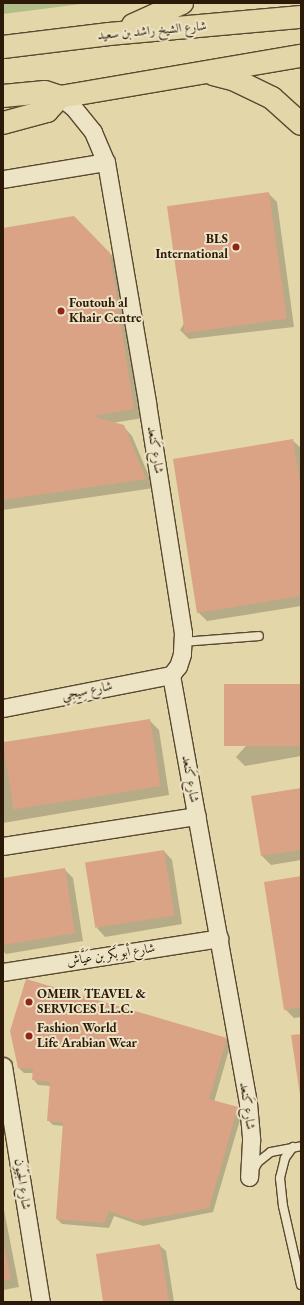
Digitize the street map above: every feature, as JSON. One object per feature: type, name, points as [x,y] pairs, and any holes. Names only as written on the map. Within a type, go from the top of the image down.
[{"type":"main road","points":[[109,34],[152,18],[182,3]]},
{"type":"main road","points":[[299,3],[301,17]]},
{"type":"main road","name":"شارع الشيخ راشد بن سعيد","points":[[3,47],[109,34],[301,17]]},
{"type":"main road","points":[[3,96],[45,92],[60,98],[301,56]]},
{"type":"main road","points":[[210,73],[236,80],[272,98],[301,124]]},
{"type":"main road","points":[[3,123],[47,111],[60,98]]},
{"type":"street","name":"شارع كَنعد","points":[[60,98],[73,108],[93,132],[106,162],[148,403],[183,642],[178,666],[171,675],[248,1103],[251,1141],[250,1176]]},
{"type":"street","points":[[3,179],[106,162]]},
{"type":"street","name":"شارع سِيجِي","points":[[3,708],[171,675]]},
{"type":"street","name":"شارع كَنعد","points":[[3,846],[197,816]]},
{"type":"street","name":"شارع أبو بَكر بن عَيَّاش","points":[[3,972],[218,938]]},
{"type":"street","name":"شارع الجَيْوَن","points":[[3,1066],[41,1302]]},
{"type":"lane","points":[[183,642],[259,636]]},
{"type":"lane","name":"شارع كَنعد","points":[[250,1176],[258,1162],[271,1152],[297,1146]]},
{"type":"lane","name":"شارع كَنعد","points":[[297,1146],[285,1158],[280,1178],[301,1285]]},
{"type":"green space","points":[[3,3],[89,3],[3,14]]},
{"type":"building","points":[[269,192],[287,319],[185,333],[167,206]]},
{"type":"building","name":"Foutouh al Khair Centre","points":[[74,216],[110,253],[134,409],[92,416],[124,425],[146,479],[3,500],[3,228]]},
{"type":"building","points":[[293,439],[301,490],[301,596],[197,613],[173,459]]},
{"type":"building","points":[[224,684],[301,684],[301,746],[224,746]]},
{"type":"building","points":[[150,719],[161,786],[13,809],[3,742]]},
{"type":"building","points":[[301,788],[301,850],[261,856],[251,796]]},
{"type":"building","points":[[164,850],[174,915],[95,928],[85,863]]},
{"type":"building","points":[[65,868],[75,933],[3,945],[3,878]]},
{"type":"building","points":[[301,876],[301,1007],[284,1010],[264,882]]},
{"type":"building","points":[[26,979],[227,1038],[209,1099],[238,1107],[209,1208],[137,1221],[109,1211],[104,1223],[56,1219],[63,1122],[47,1121],[50,1082],[32,1080],[33,1069],[18,1068],[10,1031]]},
{"type":"building","points":[[301,1034],[301,1095],[300,1095],[291,1035]]},
{"type":"building","points":[[3,1242],[11,1279],[3,1280]]},
{"type":"building","points":[[160,1244],[169,1302],[103,1302],[96,1254]]},
{"type":"place","name":"BLS International","points":[[236,247]]},
{"type":"place","name":"Foutouh al Khair Centre","points":[[61,311]]},
{"type":"place","name":"OMEIR TEAVEL & SERVICES L.L.C.","points":[[29,1002]]},
{"type":"place","name":"Fashion World Life Arabian Wear","points":[[29,1036]]}]
